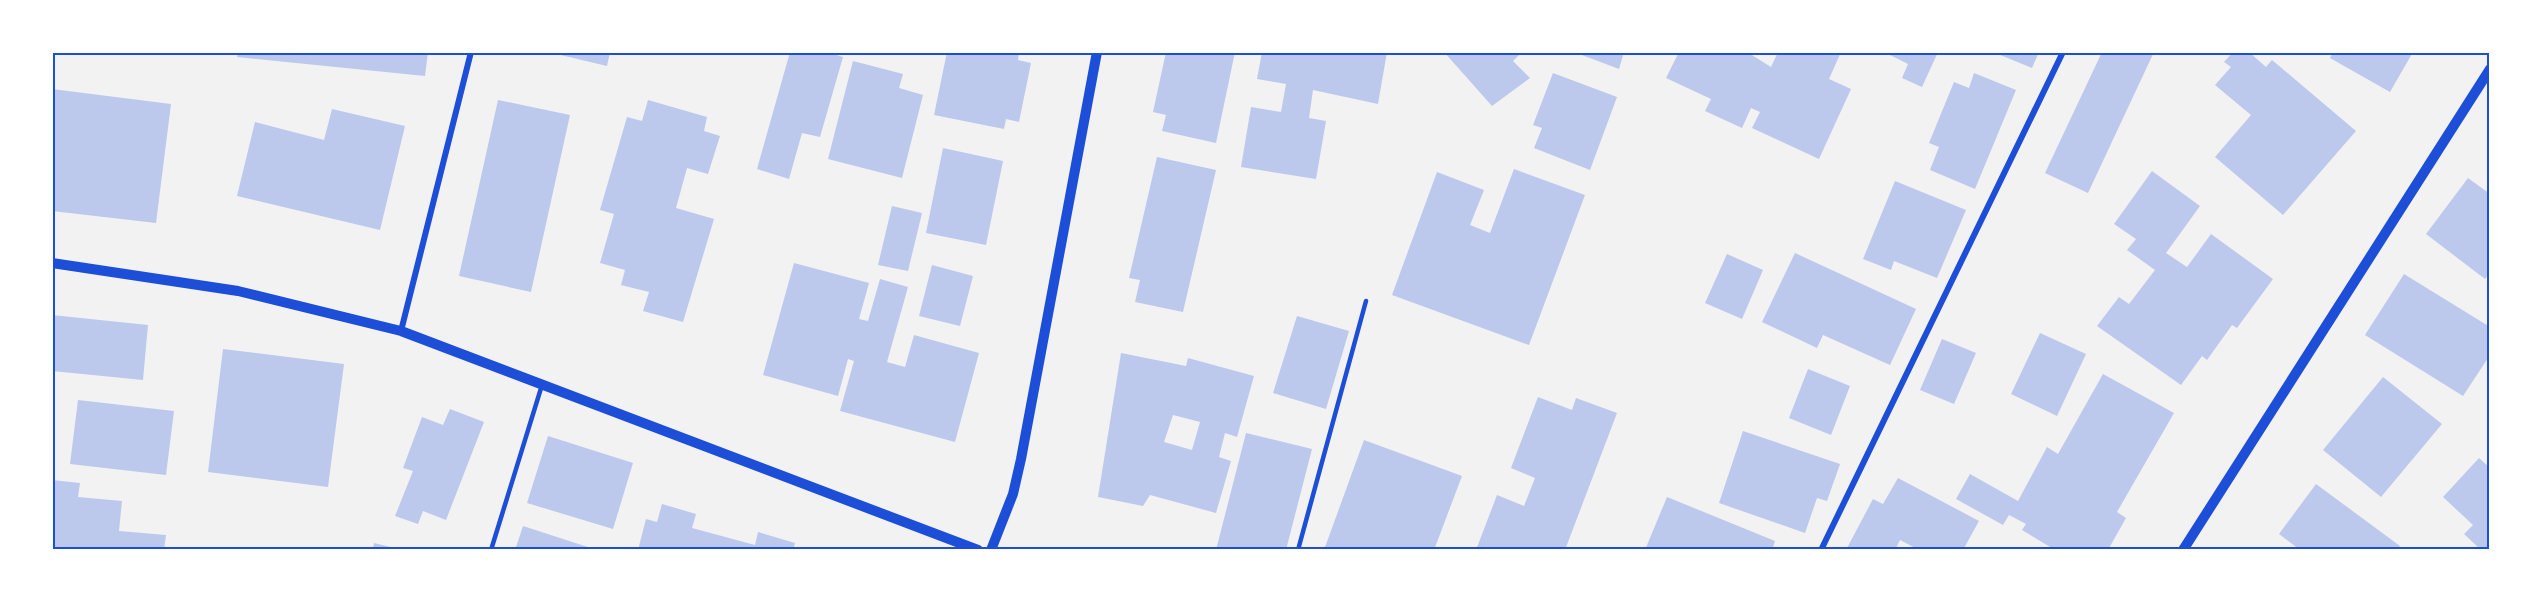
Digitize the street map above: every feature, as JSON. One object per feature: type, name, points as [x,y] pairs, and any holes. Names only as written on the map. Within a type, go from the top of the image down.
[{"type":"street","points":[[401,331],[471,52]]},
{"type":"street","points":[[991,549],[1013,494],[1021,459],[1098,52]]},
{"type":"street","points":[[1821,549],[2063,52]]},
{"type":"street","points":[[2183,549],[2490,69]]},
{"type":"street","points":[[52,263],[238,291],[401,331],[978,549]]},
{"type":"lane","points":[[1298,549],[1366,301]]},
{"type":"lane","points":[[491,549],[542,385]]},
{"type":"building","points":[[238,52],[428,52],[425,76],[237,57]]},
{"type":"building","points":[[548,52],[610,52],[607,66]]},
{"type":"building","points":[[790,52],[827,52],[843,57],[820,137],[802,133],[789,179],[757,169]]},
{"type":"building","points":[[947,52],[1019,52],[1018,60],[1031,63],[1019,122],[1006,119],[1004,129],[934,115]]},
{"type":"building","points":[[1166,52],[1235,52],[1216,143],[1162,131],[1166,115],[1153,112]]},
{"type":"building","points":[[1262,52],[1387,52],[1378,104],[1313,90],[1309,118],[1326,121],[1316,179],[1241,167],[1251,107],[1281,112],[1286,84],[1257,79]]},
{"type":"building","points":[[1444,52],[1522,52],[1513,61],[1530,78],[1492,106]]},
{"type":"building","points":[[1574,52],[1624,52],[1619,69]]},
{"type":"building","points":[[1679,52],[1747,52],[1771,67],[1778,52],[1841,52],[1829,79],[1851,89],[1819,159],[1752,128],[1760,112],[1751,108],[1742,128],[1705,111],[1711,99],[1666,78]]},
{"type":"building","points":[[1884,52],[1938,52],[1922,87],[1902,78],[1908,64]]},
{"type":"building","points":[[1993,52],[2039,52],[2032,68]]},
{"type":"building","points":[[2102,52],[2154,52],[2088,193],[2045,173]]},
{"type":"building","points":[[2233,52],[2249,52],[2266,67],[2272,60],[2356,131],[2283,215],[2215,157],[2251,115],[2215,85],[2231,67],[2224,62]]},
{"type":"building","points":[[2333,52],[2413,52],[2390,92],[2330,58]]},
{"type":"building","points":[[853,61],[903,74],[899,88],[923,95],[902,178],[828,159]]},
{"type":"building","points":[[1553,73],[1617,97],[1590,170],[1534,148],[1542,128],[1533,125]]},
{"type":"building","points":[[1974,73],[2016,90],[1975,189],[1930,170],[1939,147],[1929,143],[1954,82],[1969,88]]},
{"type":"building","points":[[52,89],[171,104],[156,223],[52,211]]},
{"type":"building","points":[[498,100],[570,115],[531,292],[459,276]]},
{"type":"building","points":[[648,100],[707,117],[704,131],[720,136],[708,174],[687,168],[676,208],[714,219],[683,322],[643,311],[649,292],[621,285],[625,270],[600,263],[614,214],[600,210],[627,117],[642,121]]},
{"type":"building","points":[[332,109],[405,126],[380,230],[237,196],[255,122],[324,140]]},
{"type":"building","points":[[943,148],[1003,161],[986,245],[926,233]]},
{"type":"building","points":[[1157,157],[1216,170],[1183,312],[1135,302],[1140,280],[1129,278]]},
{"type":"building","points":[[1514,169],[1585,195],[1529,345],[1392,295],[1437,172],[1484,190],[1470,225],[1490,233]]},
{"type":"building","points":[[2152,171],[2200,206],[2166,253],[2187,267],[2211,234],[2273,279],[2237,328],[2232,325],[2207,360],[2202,356],[2181,385],[2097,326],[2119,297],[2129,304],[2155,270],[2127,250],[2136,239],[2114,224]]},
{"type":"building","points":[[2468,178],[2490,194],[2490,273],[2485,279],[2426,234]]},
{"type":"building","points":[[1895,181],[1966,210],[1937,278],[1894,261],[1891,270],[1863,259]]},
{"type":"building","points":[[892,206],[922,213],[908,271],[878,265]]},
{"type":"building","points":[[1795,253],[1916,309],[1890,365],[1823,335],[1817,348],[1762,322]]},
{"type":"building","points":[[1727,254],[1763,270],[1742,319],[1705,303]]},
{"type":"building","points":[[794,263],[869,283],[859,319],[868,321],[880,279],[908,287],[887,362],[905,367],[914,335],[979,353],[955,442],[840,411],[854,361],[848,359],[838,396],[763,375]]},
{"type":"building","points":[[932,265],[973,276],[960,326],[919,316]]},
{"type":"building","points":[[2404,274],[2490,327],[2490,355],[2463,396],[2365,335]]},
{"type":"building","points":[[52,315],[148,325],[143,380],[52,371]]},
{"type":"building","points":[[1297,316],[1349,331],[1326,409],[1273,393]]},
{"type":"building","points":[[2040,333],[2086,354],[2057,416],[2011,394]]},
{"type":"building","points":[[1942,339],[1976,353],[1954,404],[1920,390]]},
{"type":"building","points":[[223,349],[344,364],[328,487],[208,472]]},
{"type":"building","points":[[1121,353],[1186,366],[1188,358],[1254,376],[1237,437],[1225,433],[1219,457],[1231,461],[1216,513],[1150,495],[1143,506],[1098,497]],"holes":[[[1173,415],[1200,422],[1192,450],[1164,442]]]},
{"type":"building","points":[[1808,369],[1850,386],[1831,435],[1789,418]]},
{"type":"building","points":[[2103,374],[2174,413],[2117,512],[2126,518],[2108,550],[2055,550],[2022,530],[2026,524],[2009,515],[2003,525],[1956,499],[1970,474],[2018,501],[2047,447],[2058,454]]},
{"type":"building","points":[[2383,377],[2442,424],[2381,497],[2323,450]]},
{"type":"building","points":[[1538,397],[1572,410],[1576,398],[1617,413],[1565,550],[1476,550],[1497,495],[1524,506],[1535,478],[1511,468]]},
{"type":"building","points":[[78,400],[174,411],[166,475],[70,464]]},
{"type":"building","points":[[450,409],[484,422],[446,520],[423,511],[418,524],[395,516],[413,471],[403,468],[422,417],[443,425]]},
{"type":"building","points":[[1743,431],[1840,464],[1827,501],[1817,498],[1805,533],[1719,503]]},
{"type":"building","points":[[1246,433],[1312,449],[1286,550],[1216,550]]},
{"type":"building","points":[[548,436],[633,463],[613,529],[527,503]]},
{"type":"building","points":[[1364,440],[1462,476],[1434,550],[1324,550]]},
{"type":"building","points":[[2479,458],[2490,468],[2490,550],[2481,550],[2464,534],[2473,525],[2443,497]]},
{"type":"building","points":[[1898,478],[1979,521],[1963,550],[1919,550],[1900,540],[1895,550],[1846,550],[1873,499],[1883,504]]},
{"type":"building","points":[[52,480],[80,483],[78,497],[122,501],[119,531],[166,535],[164,550],[52,550]]},
{"type":"building","points":[[2316,484],[2400,546],[2397,550],[2300,550],[2279,534]]},
{"type":"building","points":[[1667,497],[1775,541],[1772,550],[1645,550]]},
{"type":"building","points":[[662,504],[696,514],[692,528],[755,545],[758,532],[795,543],[793,550],[638,550],[646,519],[657,522]]},
{"type":"building","points":[[523,526],[594,549],[594,550],[515,550]]},
{"type":"building","points":[[374,543],[399,549],[399,550],[373,550]]}]
